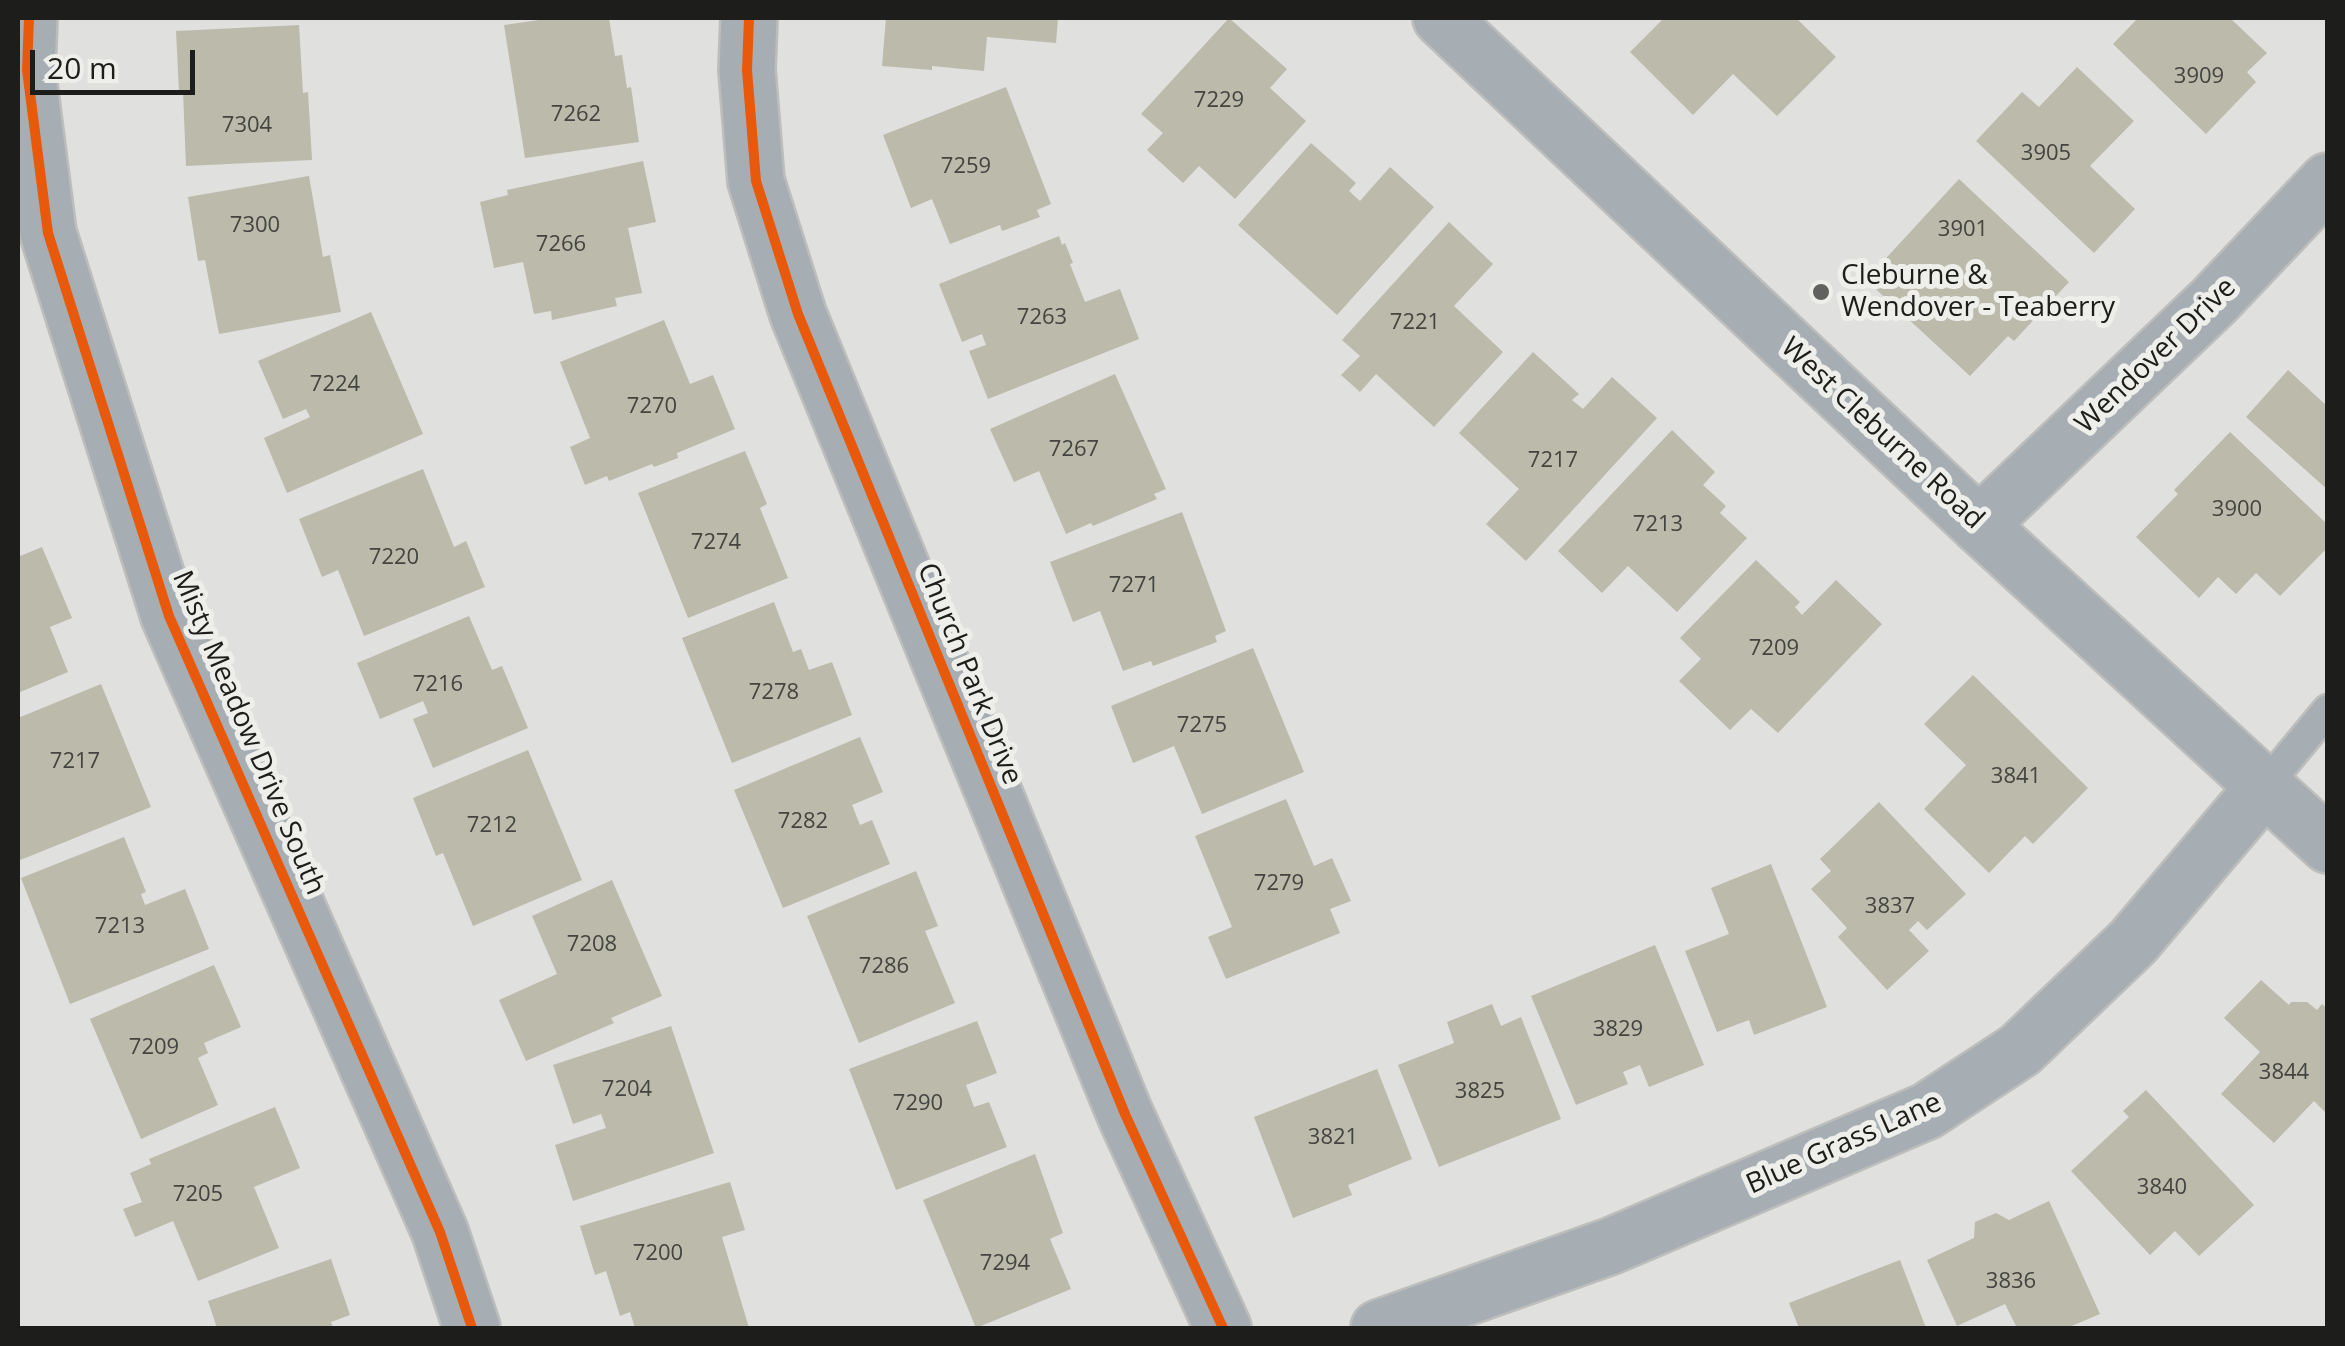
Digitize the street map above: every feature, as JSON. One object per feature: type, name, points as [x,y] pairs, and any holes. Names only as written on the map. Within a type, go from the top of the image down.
[{"type":"street","name":"Misty Meadow Drive South","points":[[29,18],[27,70],[48,233],[170,616],[440,1232],[472,1328]]},
{"type":"street","name":"Church Park Drive","points":[[749,18],[747,70],[756,182],[798,314],[1125,1114],[1223,1328]]},
{"type":"street","name":"West Cleburne Road","points":[[1447,19],[1979,525],[2328,845]]},
{"type":"street","name":"Wendover Drive","points":[[1979,525],[2214,301],[2328,181]]},
{"type":"street","name":"Blue Grass Lane","points":[[1379,1328],[1611,1246],[1927,1111],[2020,1050],[2133,942],[2264,786]]},
{"type":"lane","points":[[2264,786],[2328,710]]},
{"type":"building","points":[[553,18],[609,18],[615,56],[622,55],[627,88],[631,87],[639,142],[525,158],[504,25]]},
{"type":"building","points":[[886,18],[1058,18],[1056,43],[987,37],[984,71],[882,66]]},
{"type":"building","points":[[1229,18],[1287,69],[1270,88],[1306,121],[1235,199],[1199,166],[1183,183],[1147,150],[1163,133],[1141,114]]},
{"type":"building","points":[[1664,18],[1796,18],[1836,57],[1777,116],[1733,74],[1693,115],[1630,52]]},
{"type":"building","points":[[2138,18],[2230,18],[2267,53],[2247,72],[2256,82],[2206,134],[2113,44]]},
{"type":"building","points":[[299,25],[312,160],[186,166],[176,31]]},
{"type":"building","points":[[2077,67],[2134,121],[2090,166],[2135,209],[2094,253],[1976,141],[2022,92],[2039,107]]},
{"type":"building","points":[[1006,87],[1051,204],[1037,210],[1040,217],[1002,231],[1000,225],[950,244],[932,199],[911,208],[883,135]]},
{"type":"building","points":[[1311,143],[1356,183],[1349,191],[1360,201],[1390,167],[1434,207],[1337,315],[1238,225]]},
{"type":"building","points":[[643,161],[656,222],[628,228],[642,293],[615,298],[617,306],[552,320],[551,311],[534,314],[523,262],[494,268],[480,202],[508,195],[507,190]]},
{"type":"building","points":[[309,176],[323,257],[330,255],[341,312],[219,334],[205,260],[198,261],[188,197]]},
{"type":"building","points":[[1959,179],[2069,282],[2014,341],[2008,336],[1970,376],[1866,280]]},
{"type":"building","points":[[1449,222],[1493,264],[1454,306],[1503,352],[1434,427],[1376,374],[1360,392],[1341,375],[1360,356],[1342,340]]},
{"type":"building","points":[[1059,236],[1073,263],[1070,264],[1085,302],[1120,289],[1139,339],[988,399],[969,351],[986,345],[982,334],[962,342],[939,284]]},
{"type":"building","points":[[371,312],[423,434],[287,493],[264,438],[310,417],[306,409],[283,419],[258,361]]},
{"type":"building","points":[[664,320],[690,384],[713,375],[735,429],[654,467],[652,464],[609,481],[607,476],[585,485],[570,447],[590,438],[560,362]]},
{"type":"building","points":[[1533,352],[1579,394],[1572,400],[1583,409],[1612,377],[1657,418],[1526,561],[1486,524],[1519,489],[1459,433]]},
{"type":"building","points":[[2288,370],[2328,407],[2328,490],[2246,417]]},
{"type":"building","points":[[1115,374],[1166,489],[1154,494],[1157,499],[1066,534],[1039,471],[1014,482],[990,429]]},
{"type":"building","points":[[1672,430],[1715,472],[1703,485],[1726,506],[1720,513],[1747,538],[1677,612],[1628,566],[1602,593],[1558,551]]},
{"type":"building","points":[[2230,432],[2328,525],[2328,547],[2280,596],[2256,573],[2236,594],[2218,577],[2199,598],[2136,537],[2178,494],[2174,490]]},
{"type":"building","points":[[745,451],[767,504],[760,508],[788,578],[688,618],[638,493]]},
{"type":"building","points":[[423,469],[454,547],[466,541],[485,587],[364,636],[338,570],[322,577],[299,519]]},
{"type":"building","points":[[1182,512],[1226,631],[1215,636],[1217,642],[1153,666],[1151,661],[1123,671],[1100,611],[1073,622],[1050,562]]},
{"type":"building","points":[[42,547],[72,618],[50,627],[68,672],[18,693],[18,557]]},
{"type":"building","points":[[1756,560],[1800,602],[1795,607],[1802,615],[1836,580],[1882,624],[1778,733],[1751,709],[1730,730],[1679,681],[1701,659],[1680,638]]},
{"type":"building","points":[[774,602],[793,652],[801,649],[809,670],[832,662],[852,715],[732,763],[682,638]]},
{"type":"building","points":[[469,616],[492,670],[502,666],[528,728],[433,768],[413,719],[428,713],[423,701],[380,719],[357,663]]},
{"type":"building","points":[[1253,648],[1304,772],[1202,814],[1174,746],[1133,763],[1111,706]]},
{"type":"building","points":[[1973,675],[2088,788],[2033,844],[2025,836],[1989,873],[1924,809],[1966,765],[1924,724]]},
{"type":"building","points":[[101,684],[151,807],[18,861],[18,718]]},
{"type":"building","points":[[860,737],[883,792],[852,805],[860,825],[872,820],[890,864],[783,908],[734,790]]},
{"type":"building","points":[[528,750],[582,880],[473,926],[443,853],[436,856],[413,798]]},
{"type":"building","points":[[1286,799],[1314,866],[1332,858],[1351,901],[1330,909],[1340,933],[1226,979],[1208,937],[1232,927],[1195,836]]},
{"type":"building","points":[[1879,802],[1966,894],[1927,930],[1918,921],[1909,930],[1929,951],[1887,990],[1838,937],[1847,928],[1811,889],[1831,871],[1820,859]]},
{"type":"building","points":[[124,837],[146,892],[141,894],[145,905],[185,889],[209,949],[70,1004],[21,878]]},
{"type":"building","points":[[1771,864],[1827,1007],[1754,1035],[1749,1020],[1717,1032],[1685,951],[1729,934],[1711,888]]},
{"type":"building","points":[[916,871],[938,926],[925,931],[955,1003],[859,1043],[807,916]]},
{"type":"building","points":[[612,880],[662,996],[611,1018],[614,1023],[526,1061],[499,1000],[557,974],[532,916]]},
{"type":"building","points":[[1655,945],[1704,1065],[1649,1087],[1640,1065],[1623,1072],[1628,1084],[1576,1105],[1531,996]]},
{"type":"building","points":[[214,965],[241,1027],[204,1043],[208,1053],[198,1058],[218,1105],[141,1139],[90,1019]]},
{"type":"building","points":[[2261,980],[2289,1005],[2307,1002],[2317,1010],[2322,1004],[2328,1009],[2328,1115],[2314,1101],[2274,1143],[2221,1094],[2260,1052],[2224,1018]]},
{"type":"building","points":[[1492,1004],[1501,1026],[1521,1017],[1561,1119],[1439,1167],[1398,1065],[1454,1043],[1447,1022]]},
{"type":"building","points":[[977,1021],[997,1073],[966,1085],[974,1107],[989,1102],[1007,1147],[896,1190],[849,1069]]},
{"type":"building","points":[[671,1026],[714,1153],[573,1201],[555,1145],[606,1128],[601,1114],[573,1124],[553,1065]]},
{"type":"building","points":[[1377,1069],[1412,1159],[1348,1185],[1352,1195],[1293,1218],[1254,1117]]},
{"type":"building","points":[[2146,1090],[2254,1205],[2199,1256],[2175,1231],[2150,1255],[2071,1171],[2129,1117],[2123,1111]]},
{"type":"building","points":[[275,1107],[300,1168],[254,1187],[279,1248],[198,1281],[173,1221],[135,1237],[123,1209],[142,1202],[130,1173],[151,1164],[149,1159]]},
{"type":"building","points":[[1035,1154],[1063,1233],[1050,1239],[1071,1289],[976,1328],[923,1200]]},
{"type":"building","points":[[730,1182],[745,1230],[722,1237],[749,1328],[635,1328],[630,1312],[620,1316],[606,1271],[595,1275],[580,1226]]},
{"type":"building","points":[[2049,1201],[2100,1314],[2067,1328],[2017,1328],[2005,1304],[1957,1326],[1927,1260],[1974,1238],[1975,1222],[1996,1213],[2009,1220]]},
{"type":"building","points":[[331,1259],[350,1315],[331,1322],[333,1328],[217,1328],[208,1301]]},
{"type":"building","points":[[1900,1260],[1926,1328],[1799,1328],[1789,1303]]},
{"type":"cycle path","points":[[29,18],[27,70],[48,233],[169,616],[440,1232],[472,1328]]},
{"type":"cycle path","points":[[749,18],[747,70],[756,181],[798,314],[1125,1114],[1223,1328]]},
{"type":"place","name":"Cleburne & Wendover - Teaberry","points":[[1821,292]]}]
